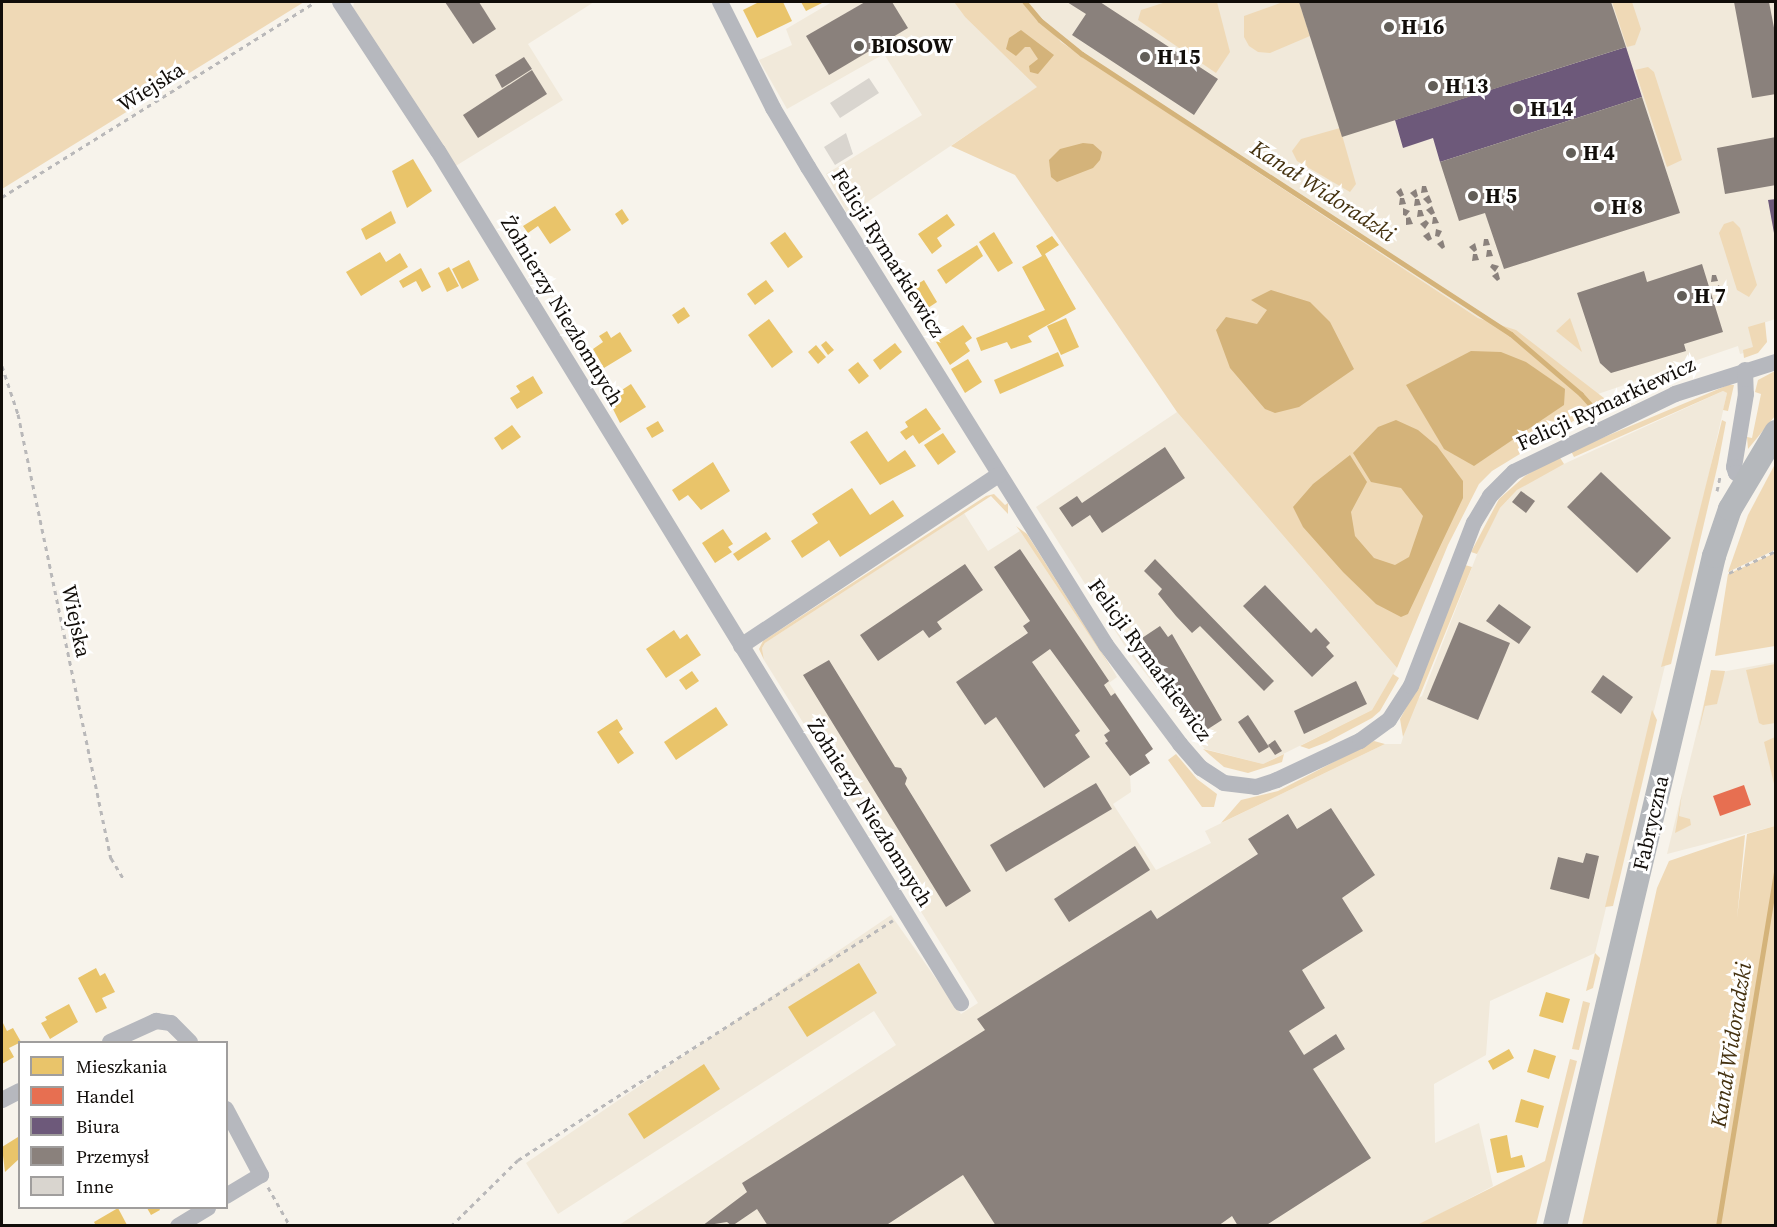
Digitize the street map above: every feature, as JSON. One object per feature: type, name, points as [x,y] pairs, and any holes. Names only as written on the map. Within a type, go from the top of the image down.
[{"type":"street","name":"Żołnierzy Niezłomnych","points":[[340,2],[438,151],[962,1003]]},
{"type":"street","name":"Felicji Rymarkiewicz","points":[[720,2],[773,108],[998,475],[1106,645],[1180,744],[1216,779],[1234,786],[1256,787],[1360,741],[1397,710],[1411,686],[1474,523],[1490,496],[1514,472],[1631,413],[1745,370],[1776,362]]},
{"type":"street","points":[[1745,370],[1746,394],[1734,467],[1736,473],[1746,478]]},
{"type":"street","name":"Fabryczna","points":[[1555,1226],[1714,556],[1746,478],[1776,432]]},
{"type":"street","points":[[741,646],[998,475]]},
{"type":"street","points":[[112,1041],[156,1021],[171,1023],[189,1041]]},
{"type":"street","points":[[2,1100],[18,1092]]},
{"type":"street","points":[[228,1113],[261,1175],[228,1195]]},
{"type":"street","points":[[178,1226],[206,1209]]},
{"type":"path","name":"Wiejska","points":[[2,198],[315,2]]},
{"type":"path","name":"Wiejska","points":[[2,366],[18,414],[111,858],[124,880]]},
{"type":"path","points":[[1727,573],[1733,573],[1776,551]]},
{"type":"path","points":[[451,1226],[518,1160],[905,912]]},
{"type":"path","points":[[261,1175],[290,1226]]},
{"type":"shaded area","points":[[2,2],[304,2],[2,189]]},
{"type":"shaded area","points":[[354,2],[594,2],[528,44],[563,100],[454,167],[353,8]]},
{"type":"shaded area","points":[[832,2],[954,2],[965,17],[1038,87],[848,215],[826,174],[922,115],[884,54],[787,109],[759,60],[792,45],[786,29]]},
{"type":"shaded area","points":[[954,2],[1028,2],[1061,42],[1478,318],[1516,330],[1613,405],[1601,412],[1593,409],[1492,471],[1479,484],[1448,545],[1397,668],[1177,412],[1015,175],[951,146],[1037,87],[965,17]]},
{"type":"shaded area","points":[[1028,2],[1775,2],[1775,319],[1749,328],[1755,350],[1740,354],[1738,346],[1595,395],[1516,331],[1478,318],[1061,42]]},
{"type":"shaded area","points":[[1166,2],[1217,2],[1230,52],[1216,73],[1138,20],[1141,10]]},
{"type":"shaded area","points":[[1283,2],[1299,2],[1310,36],[1270,53],[1258,52],[1249,46],[1244,37],[1244,16]]},
{"type":"shaded area","points":[[1612,2],[1632,2],[1641,29],[1635,45],[1627,47]]},
{"type":"shaded area","points":[[1021,30],[1054,55],[1038,74],[1030,72],[1029,66],[1038,59],[1030,47],[1025,47],[1016,56],[1006,49],[1009,38]]},
{"type":"shaded area","points":[[1648,67],[1654,72],[1682,160],[1667,167],[1635,70]]},
{"type":"shaded area","points":[[1340,128],[1356,184],[1350,192],[1297,161],[1292,151],[1301,139]]},
{"type":"shaded area","points":[[1083,143],[1093,144],[1102,152],[1100,160],[1093,168],[1057,182],[1051,177],[1049,160],[1060,149]]},
{"type":"shaded area","points":[[1733,221],[1740,228],[1757,285],[1749,297],[1737,290],[1719,233],[1724,224]]},
{"type":"shaded area","points":[[1271,290],[1310,302],[1330,322],[1354,369],[1299,407],[1275,413],[1265,409],[1230,368],[1216,330],[1226,317],[1257,324],[1267,310],[1251,300]]},
{"type":"shaded area","points":[[1570,318],[1582,352],[1556,331]]},
{"type":"shaded area","points":[[1765,322],[1767,342],[1758,353],[1744,358],[1743,350],[1753,347],[1748,327]]},
{"type":"shaded area","points":[[1471,351],[1501,352],[1526,362],[1565,389],[1564,405],[1474,466],[1444,449],[1406,385]]},
{"type":"shaded area","points":[[1775,371],[1775,416],[1748,449],[1747,437],[1752,438],[1761,394],[1755,392],[1758,380]]},
{"type":"shaded area","points":[[1728,385],[1734,385],[1728,411],[1723,410],[1727,393],[1723,391],[1574,457],[1571,451]]},
{"type":"shaded area","points":[[1723,391],[1727,393],[1680,604],[1595,953],[1490,1001],[1486,1055],[1434,1084],[1435,1143],[1479,1123],[1493,1186],[1417,1226],[619,1225],[896,1045],[874,1011],[558,1214],[526,1163],[891,915],[961,1014],[978,1003],[764,660],[762,648],[765,643],[964,513],[988,551],[1020,531],[1117,677],[1109,683],[1153,749],[1145,755],[1150,763],[1130,776],[1131,792],[1113,804],[1156,870],[1211,843],[1205,831],[1385,744],[1401,744],[1414,701],[1422,696],[1483,539],[1500,508],[1517,490],[1542,474]]},
{"type":"shaded area","points":[[1177,412],[1397,668],[1372,710],[1263,764],[1205,749],[1128,651],[1036,507]]},
{"type":"shaded area","points":[[1396,420],[1418,430],[1437,446],[1463,481],[1463,498],[1408,614],[1401,617],[1376,604],[1343,572],[1303,527],[1293,507],[1313,484],[1350,455],[1367,482],[1351,512],[1355,536],[1374,558],[1395,565],[1409,557],[1423,516],[1401,488],[1371,482],[1353,453],[1378,427]]},
{"type":"shaded area","points":[[1722,420],[1726,422],[1718,464],[1671,664],[1661,667]]},
{"type":"shaded area","points":[[1559,456],[1564,464],[1517,490],[1500,508],[1477,554],[1471,552],[1499,499],[1525,476]]},
{"type":"shaded area","points":[[1775,464],[1775,550],[1728,572],[1748,515]]},
{"type":"shaded area","points":[[994,494],[1005,505],[1008,503],[1008,514],[991,496],[765,643],[762,648],[764,660],[759,649],[763,641],[986,496]]},
{"type":"shaded area","points":[[1016,526],[1027,534],[1117,677],[1020,531]]},
{"type":"shaded area","points":[[1775,553],[1775,646],[1715,656],[1728,574]]},
{"type":"shaded area","points":[[1465,565],[1472,567],[1403,737],[1400,719],[1418,686]]},
{"type":"shaded area","points":[[1775,662],[1775,826],[1667,854],[1711,674]]},
{"type":"shaded area","points":[[1775,664],[1775,723],[1763,725],[1759,723],[1746,670]]},
{"type":"shaded area","points":[[1711,670],[1725,671],[1717,704],[1705,706],[1698,734]]},
{"type":"shaded area","points":[[1393,674],[1399,678],[1380,711],[1372,718],[1309,749],[1300,746],[1372,710]]},
{"type":"shaded area","points":[[1652,710],[1657,720],[1621,873],[1613,906],[1605,907]]},
{"type":"shaded area","points":[[1776,737],[1775,788],[1764,742]]},
{"type":"shaded area","points":[[1374,741],[1385,744],[1221,823],[1241,800],[1278,791]]},
{"type":"shaded area","points":[[1203,749],[1263,764],[1284,754],[1282,762],[1248,773],[1224,767]]},
{"type":"shaded area","points":[[1176,754],[1197,779],[1217,794],[1214,807],[1202,807],[1168,760]]},
{"type":"shaded area","points":[[1682,793],[1679,816],[1690,819],[1691,825],[1675,833]]},
{"type":"shaded area","points":[[1775,826],[1775,1225],[1582,1225],[1657,888],[1669,861],[1745,835],[1737,918],[1747,834]]},
{"type":"shaded area","points":[[1595,953],[1600,958],[1593,988],[1586,991]]},
{"type":"shaded area","points":[[1583,1001],[1590,1003],[1579,1050],[1572,1049]]},
{"type":"shaded area","points":[[1570,1059],[1577,1061],[1536,1225],[1417,1225],[1545,1161]]},
{"type":"building: Mieszkania","points":[[759,2],[783,2],[792,21],[757,38],[743,10]]},
{"type":"building: Mieszkania","points":[[801,2],[824,2],[806,11]]},
{"type":"building: Mieszkania","points":[[413,159],[432,191],[407,208],[392,171]]},
{"type":"building: Mieszkania","points":[[555,206],[571,230],[550,244],[538,226],[528,233],[523,226]]},
{"type":"building: Mieszkania","points":[[622,209],[629,220],[622,225],[615,214]]},
{"type":"building: Mieszkania","points":[[391,211],[396,223],[366,240],[361,229]]},
{"type":"building: Mieszkania","points":[[947,214],[955,225],[937,238],[942,246],[932,254],[918,234]]},
{"type":"building: Mieszkania","points":[[785,232],[803,257],[788,268],[770,243]]},
{"type":"building: Mieszkania","points":[[994,232],[1013,263],[998,272],[979,242]]},
{"type":"building: Mieszkania","points":[[1052,236],[1059,245],[1045,254],[1076,309],[1028,336],[1032,342],[1011,349],[1007,342],[981,351],[976,338],[1045,310],[1022,267],[1042,256],[1036,246]]},
{"type":"building: Mieszkania","points":[[977,245],[983,256],[946,284],[937,270]]},
{"type":"building: Mieszkania","points":[[380,252],[386,262],[400,253],[408,267],[361,296],[346,272]]},
{"type":"building: Mieszkania","points":[[469,260],[479,280],[462,289],[452,269]]},
{"type":"building: Mieszkania","points":[[449,267],[459,286],[447,292],[438,273]]},
{"type":"building: Mieszkania","points":[[421,268],[431,287],[422,292],[416,281],[403,288],[399,281]]},
{"type":"building: Mieszkania","points":[[766,280],[774,291],[755,305],[747,294]]},
{"type":"building: Mieszkania","points":[[924,280],[937,302],[919,314],[905,292]]},
{"type":"building: Mieszkania","points":[[684,307],[690,316],[678,324],[672,315]]},
{"type":"building: Mieszkania","points":[[1066,318],[1079,347],[1061,355],[1047,326]]},
{"type":"building: Mieszkania","points":[[769,319],[793,352],[772,368],[748,335]]},
{"type":"building: Mieszkania","points":[[963,325],[972,338],[965,343],[970,351],[950,365],[936,342]]},
{"type":"building: Mieszkania","points":[[607,331],[611,338],[620,332],[632,351],[604,368],[593,349],[603,342],[599,336]]},
{"type":"building: Mieszkania","points":[[826,341],[834,350],[828,355],[821,345]]},
{"type":"building: Mieszkania","points":[[895,343],[902,352],[880,370],[873,360]]},
{"type":"building: Mieszkania","points":[[816,345],[826,357],[818,364],[808,352]]},
{"type":"building: Mieszkania","points":[[1058,352],[1064,366],[1000,394],[994,380]]},
{"type":"building: Mieszkania","points":[[968,359],[982,382],[965,393],[951,369]]},
{"type":"building: Mieszkania","points":[[858,362],[869,376],[859,384],[848,370]]},
{"type":"building: Mieszkania","points":[[533,376],[543,393],[517,409],[510,398],[520,392],[516,386]]},
{"type":"building: Mieszkania","points":[[631,384],[646,407],[620,423],[608,399]]},
{"type":"building: Mieszkania","points":[[926,408],[941,429],[919,444],[913,435],[906,440],[900,432],[908,427],[905,422]]},
{"type":"building: Mieszkania","points":[[658,421],[664,431],[652,438],[646,428]]},
{"type":"building: Mieszkania","points":[[512,425],[521,437],[502,450],[494,438]]},
{"type":"building: Mieszkania","points":[[867,431],[888,462],[905,450],[916,466],[880,485],[850,442]]},
{"type":"building: Mieszkania","points":[[943,433],[956,452],[938,465],[924,445]]},
{"type":"building: Mieszkania","points":[[713,462],[730,491],[701,510],[688,495],[679,501],[672,490]]},
{"type":"building: Mieszkania","points":[[852,488],[870,515],[893,500],[904,516],[840,557],[829,540],[802,558],[791,541],[818,523],[812,514]]},
{"type":"building: Mieszkania","points":[[723,529],[733,544],[728,547],[732,552],[715,563],[702,543]]},
{"type":"building: Mieszkania","points":[[766,532],[771,539],[738,561],[733,554]]},
{"type":"building: Mieszkania","points":[[674,630],[680,639],[687,634],[701,655],[666,678],[646,649]]},
{"type":"building: Mieszkania","points":[[692,671],[699,681],[686,690],[679,680]]},
{"type":"building: Mieszkania","points":[[716,707],[728,725],[676,760],[664,742]]},
{"type":"building: Mieszkania","points":[[617,719],[623,729],[619,732],[634,753],[618,764],[597,732]]},
{"type":"building: Mieszkania","points":[[859,963],[877,993],[807,1037],[788,1007]]},
{"type":"building: Mieszkania","points":[[96,968],[100,976],[105,973],[115,992],[102,998],[107,1008],[96,1013],[78,978]]},
{"type":"building: Mieszkania","points":[[1546,992],[1570,999],[1563,1023],[1539,1016]]},
{"type":"building: Mieszkania","points":[[69,1004],[78,1022],[50,1039],[41,1023],[47,1020],[45,1017]]},
{"type":"building: Mieszkania","points":[[2,1021],[7,1031],[13,1028],[20,1041],[9,1048],[14,1057],[2,1064]]},
{"type":"building: Mieszkania","points":[[1509,1049],[1514,1058],[1493,1070],[1488,1061]]},
{"type":"building: Mieszkania","points":[[1534,1049],[1556,1056],[1549,1079],[1527,1072]]},
{"type":"building: Mieszkania","points":[[704,1064],[720,1089],[644,1139],[628,1114]]},
{"type":"building: Mieszkania","points":[[1521,1099],[1544,1106],[1538,1128],[1515,1122]]},
{"type":"building: Mieszkania","points":[[1507,1135],[1511,1158],[1522,1155],[1525,1167],[1497,1173],[1490,1139]]},
{"type":"building: Mieszkania","points":[[18,1137],[18,1160],[5,1172],[2,1147]]},
{"type":"building: Mieszkania","points":[[119,1209],[127,1225],[96,1226],[94,1222]]},
{"type":"building: Mieszkania","points":[[148,1209],[160,1209],[160,1210],[151,1215]]},
{"type":"building: Handel","points":[[1744,785],[1751,805],[1720,816],[1713,796]]},
{"type":"building: Biura","name":"H 14","points":[[1626,47],[1642,97],[1440,162],[1433,138],[1403,148],[1395,120]]},
{"type":"building: Biura","points":[[1776,199],[1776,233],[1774,233],[1768,200]]},
{"type":"building: Przemysł","points":[[445,2],[479,2],[496,29],[473,44]]},
{"type":"building: Przemysł","name":"BIOSOW","points":[[865,2],[892,2],[908,28],[829,75],[806,36]]},
{"type":"building: Przemysł","name":"H 15","points":[[1067,2],[1100,2],[1218,79],[1194,115],[1072,35],[1086,14]]},
{"type":"building: Przemysł","name":"H 13","points":[[1299,2],[1611,2],[1626,47],[1342,137]]},
{"type":"building: Przemysł","points":[[1734,2],[1769,2],[1776,38],[1776,94],[1752,98]]},
{"type":"building: Przemysł","points":[[524,57],[532,69],[502,88],[495,75]]},
{"type":"building: Przemysł","points":[[532,70],[547,94],[478,138],[463,115]]},
{"type":"building: Przemysł","points":[[1642,97],[1680,213],[1504,269],[1485,213],[1459,221],[1440,162]]},
{"type":"building: Przemysł","points":[[1776,137],[1776,185],[1725,194],[1717,148]]},
{"type":"building: Przemysł","points":[[1422,186],[1426,186],[1428,192],[1421,193]]},
{"type":"building: Przemysł","points":[[1401,188],[1404,195],[1400,197],[1396,192]]},
{"type":"building: Przemysł","points":[[1416,189],[1418,196],[1415,198],[1410,193]]},
{"type":"building: Przemysł","points":[[1429,195],[1432,202],[1428,204],[1423,199]]},
{"type":"building: Przemysł","points":[[1400,198],[1404,198],[1406,204],[1399,205]]},
{"type":"building: Przemysł","points":[[1415,199],[1419,199],[1421,205],[1414,206]]},
{"type":"building: Przemysł","points":[[1432,206],[1435,213],[1431,215],[1426,210]]},
{"type":"building: Przemysł","points":[[1403,208],[1410,211],[1406,216],[1403,215]]},
{"type":"building: Przemysł","points":[[1418,210],[1422,210],[1424,216],[1417,217]]},
{"type":"building: Przemysł","points":[[1410,217],[1413,224],[1406,225],[1406,218]]},
{"type":"building: Przemysł","points":[[1433,217],[1436,217],[1439,223],[1432,224]]},
{"type":"building: Przemysł","points":[[1426,220],[1429,223],[1425,229],[1420,224]]},
{"type":"building: Przemysł","points":[[1436,229],[1442,231],[1439,237],[1435,236]]},
{"type":"building: Przemysł","points":[[1429,232],[1432,239],[1428,241],[1423,236]]},
{"type":"building: Przemysł","points":[[1484,239],[1488,239],[1490,245],[1483,246]]},
{"type":"building: Przemysł","points":[[1443,240],[1445,247],[1442,249],[1437,244]]},
{"type":"building: Przemysł","points":[[1475,243],[1477,250],[1474,252],[1469,247]]},
{"type":"building: Przemysł","points":[[1487,250],[1491,250],[1493,256],[1486,257]]},
{"type":"building: Przemysł","points":[[1473,254],[1477,254],[1479,260],[1472,261]]},
{"type":"building: Przemysł","points":[[1492,264],[1499,266],[1495,272],[1490,267]]},
{"type":"building: Przemysł","points":[[1702,264],[1723,332],[1684,344],[1686,351],[1611,373],[1600,363],[1577,293],[1644,271],[1647,282]]},
{"type":"building: Przemysł","points":[[1498,272],[1500,279],[1497,281],[1492,276]]},
{"type":"building: Przemysł","points":[[1712,275],[1716,275],[1718,281],[1711,282]]},
{"type":"building: Przemysł","points":[[1719,285],[1721,292],[1718,294],[1713,289]]},
{"type":"building: Przemysł","points":[[1165,447],[1185,478],[1102,533],[1090,515],[1072,527],[1059,508],[1077,496],[1082,503]]},
{"type":"building: Przemysł","points":[[1601,472],[1671,538],[1637,573],[1567,507]]},
{"type":"building: Przemysł","points":[[1521,491],[1535,501],[1526,513],[1512,502]]},
{"type":"building: Przemysł","points":[[1020,549],[1109,681],[1104,685],[1111,696],[1115,693],[1153,749],[1145,755],[1150,763],[1130,776],[1105,743],[1108,741],[1104,735],[1110,731],[1050,649],[1032,662],[1080,731],[1075,735],[1090,757],[1044,788],[996,717],[985,725],[956,682],[1028,633],[1023,626],[1030,621],[994,567]]},
{"type":"building: Przemysł","points":[[1155,559],[1274,681],[1264,691],[1200,626],[1192,633],[1176,616],[1158,594],[1162,589],[1144,571]]},
{"type":"building: Przemysł","points":[[965,564],[983,590],[937,622],[942,629],[929,638],[923,630],[878,661],[860,635]]},
{"type":"building: Przemysł","points":[[1265,585],[1311,633],[1316,628],[1330,643],[1326,647],[1334,656],[1312,677],[1243,606]]},
{"type":"building: Przemysł","points":[[1499,604],[1531,627],[1519,644],[1486,621]]},
{"type":"building: Przemysł","points":[[1459,622],[1510,643],[1478,720],[1427,699]]},
{"type":"building: Przemysł","points":[[1160,626],[1168,637],[1172,634],[1222,720],[1205,731],[1142,638]]},
{"type":"building: Przemysł","points":[[829,660],[895,767],[901,768],[907,778],[905,784],[971,891],[946,907],[803,675]]},
{"type":"building: Przemysł","points":[[1603,675],[1633,697],[1621,714],[1591,692]]},
{"type":"building: Przemysł","points":[[1356,681],[1367,704],[1304,734],[1294,711]]},
{"type":"building: Przemysł","points":[[1248,715],[1269,747],[1259,753],[1238,722]]},
{"type":"building: Przemysł","points":[[1275,740],[1282,751],[1275,755],[1268,745]]},
{"type":"building: Przemysł","points":[[1096,783],[1112,809],[1006,872],[990,845]]},
{"type":"building: Przemysł","points":[[1331,808],[1375,875],[1342,898],[1363,931],[1302,970],[1325,1008],[1289,1031],[1304,1055],[1336,1034],[1345,1049],[1313,1069],[1371,1158],[1265,1226],[1238,1226],[1232,1216],[1218,1226],[996,1226],[963,1175],[885,1226],[768,1226],[757,1209],[732,1226],[727,1222],[702,1226],[747,1192],[742,1183],[985,1030],[977,1019],[1151,910],[1157,919],[1258,854],[1248,839],[1288,814],[1297,829]]},
{"type":"building: Przemysł","points":[[1135,846],[1150,870],[1069,922],[1054,899]]},
{"type":"building: Przemysł","points":[[1586,853],[1599,856],[1589,899],[1550,889],[1558,857],[1583,863]]},
{"type":"building: Inne","points":[[869,78],[879,93],[840,118],[830,103]]},
{"type":"building: Inne","points":[[846,133],[853,154],[835,165],[824,147]]},
{"type":"waterway","name":"Kanał Widoradzki","points":[[1025,2],[1040,20],[1082,54],[1511,334],[1581,394],[1599,414]]},
{"type":"waterway","name":"Kanał Widoradzki","points":[[1718,1226],[1776,870]]},
{"type":"place","name":"H 16","points":[[1389,27]]},
{"type":"place","name":"BIOSOW","points":[[859,46]]},
{"type":"place","name":"H 15","points":[[1145,57]]},
{"type":"place","name":"H 13","points":[[1433,86]]},
{"type":"place","name":"H 14","points":[[1518,109]]},
{"type":"place","name":"H 4","points":[[1571,153]]},
{"type":"place","name":"H 5","points":[[1473,196]]},
{"type":"place","name":"H 8","points":[[1599,207]]},
{"type":"place","name":"H 7","points":[[1682,296]]}]
